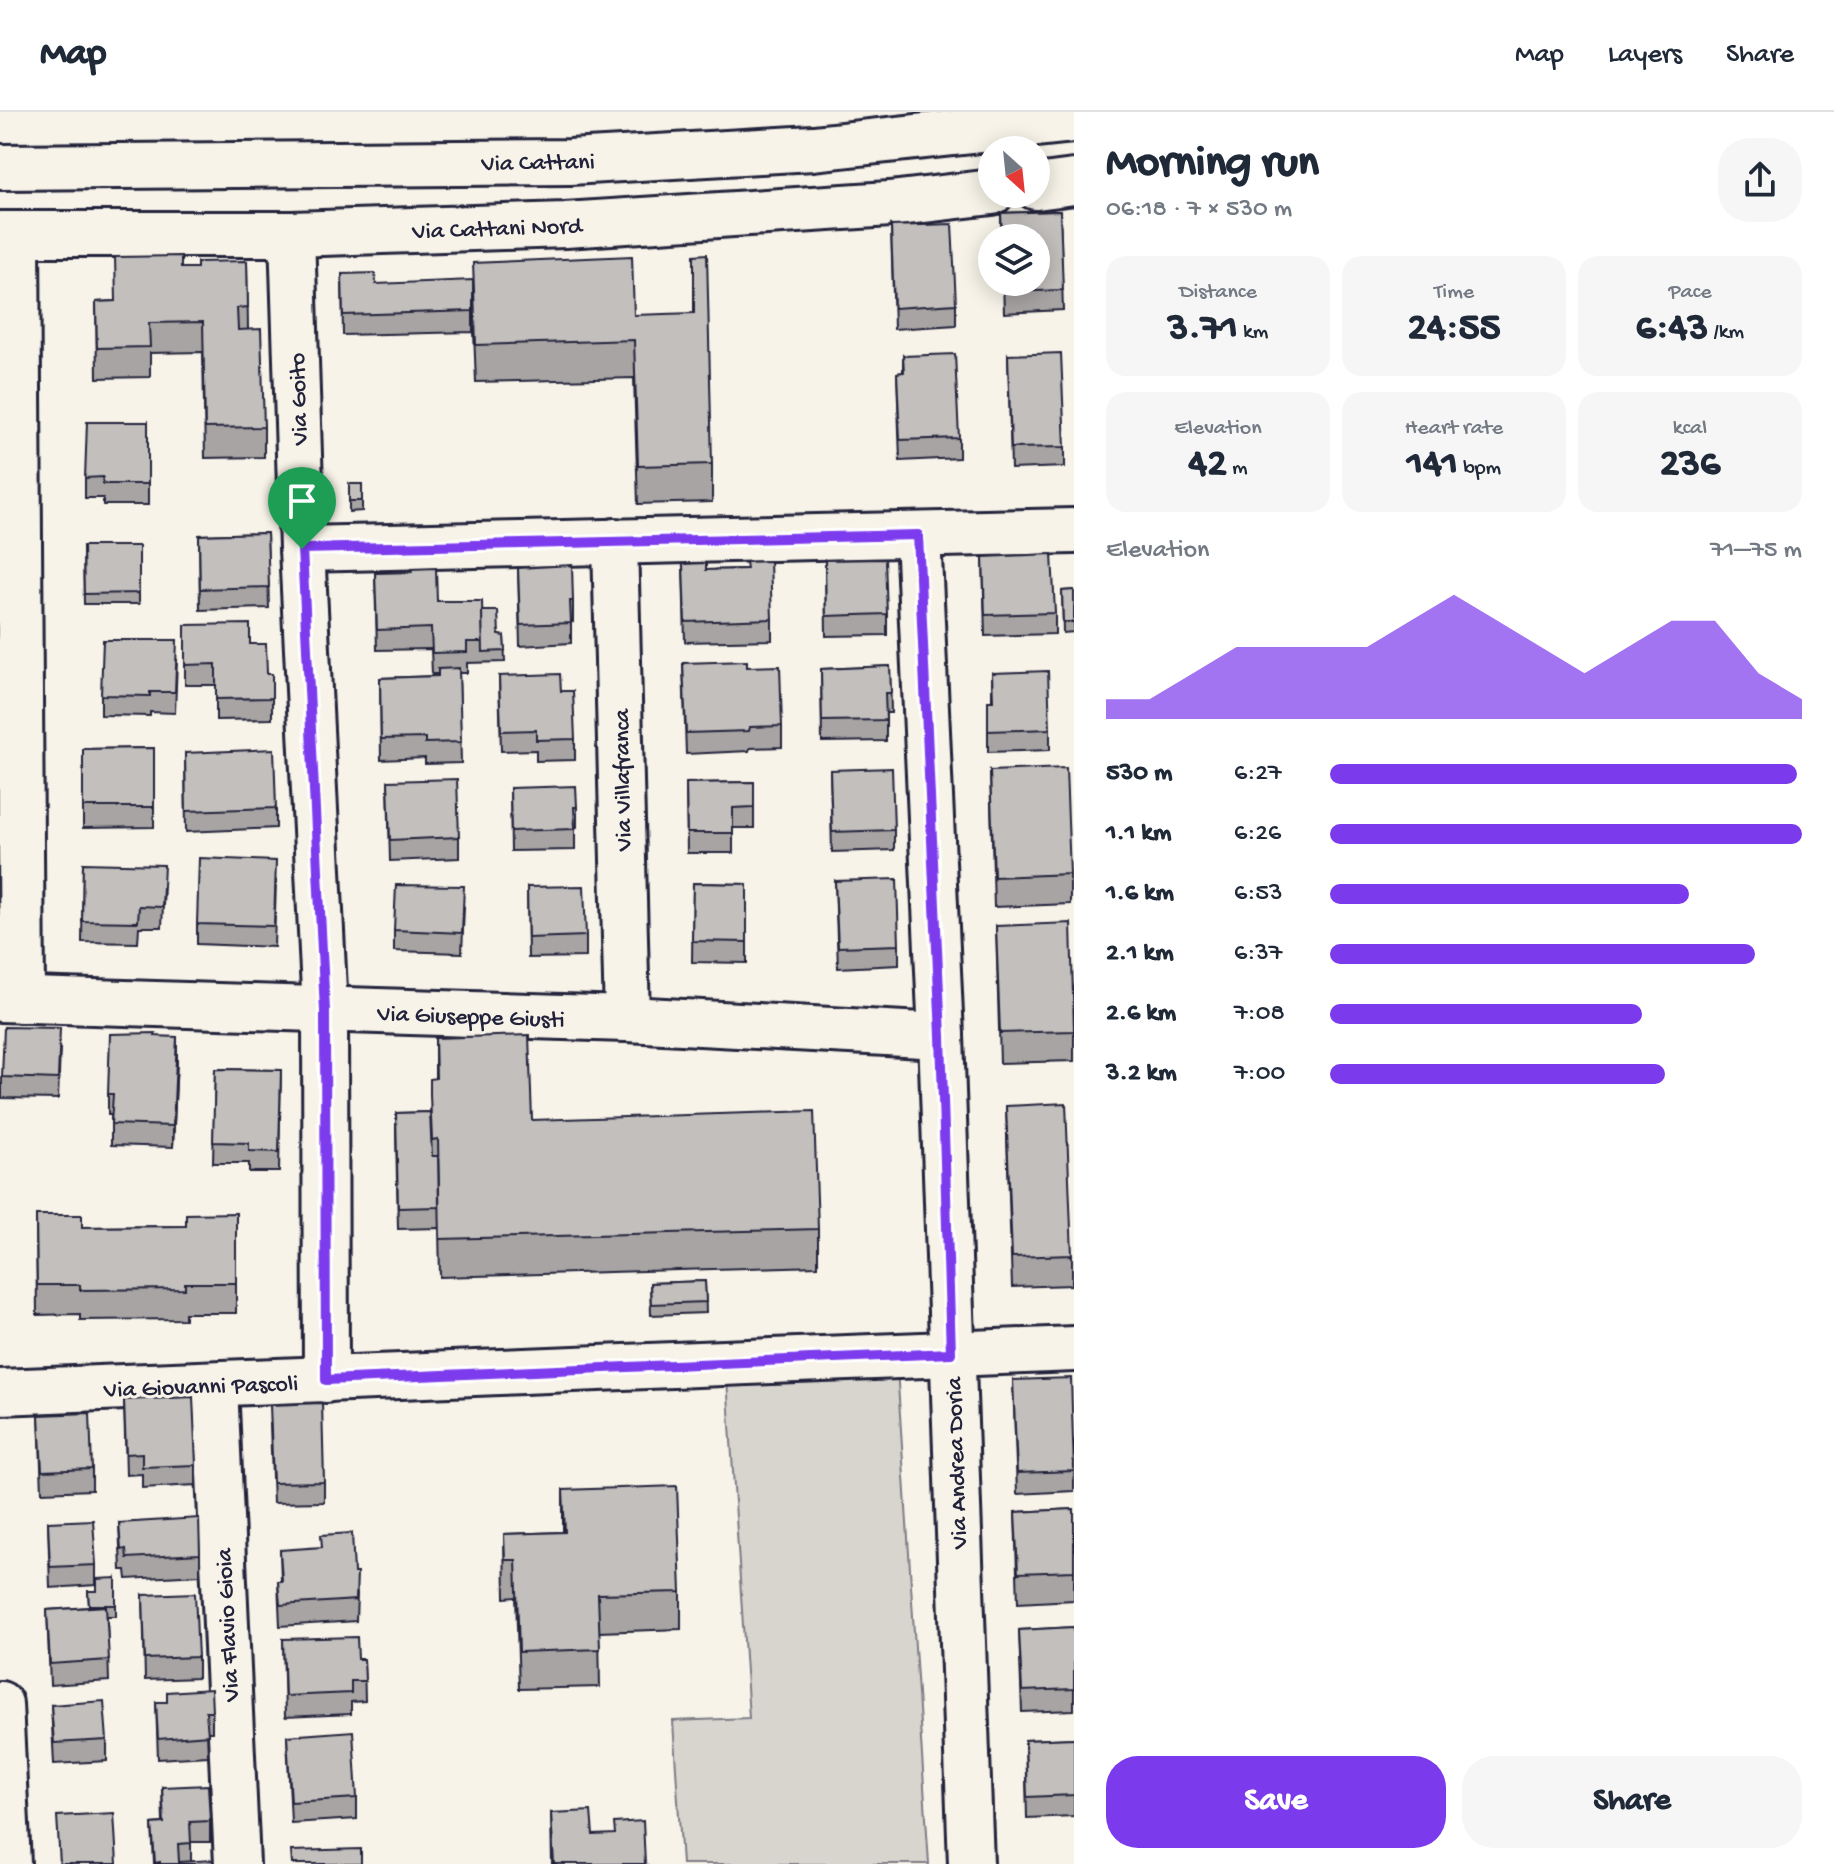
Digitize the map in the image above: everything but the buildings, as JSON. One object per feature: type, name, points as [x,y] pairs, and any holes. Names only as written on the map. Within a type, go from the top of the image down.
[{"type":"street","name":"Via Cattani","points":[[0,167],[570,162],[813,148],[1074,120]]},
{"type":"street","points":[[1050,185],[1074,182]]},
{"type":"street","name":"Via Cattani Nord","points":[[8,234],[292,234],[565,225],[890,204],[978,194]]},
{"type":"street","points":[[8,234],[11,999]]},
{"type":"street","name":"Via Goito","points":[[292,234],[302,549],[325,1011],[326,1380]]},
{"type":"street","points":[[302,549],[1074,531]]},
{"type":"street","name":"Via Andrea Doria","points":[[918,535],[941,1036],[971,1864]]},
{"type":"street","name":"Via Villafranca","points":[[615,541],[627,1019]]},
{"type":"street","name":"Via Giuseppe Giusti","points":[[11,999],[627,1019],[941,1036]]},
{"type":"street","name":"Via Giovanni Pascoli","points":[[0,1392],[215,1386],[1074,1349]]},
{"type":"street","name":"Via Flavio Gioia","points":[[215,1386],[237,1864]]},
{"type":"street","points":[[0,1704],[8,1864]]},
{"type":"shaded area","points":[[897,1368],[929,1864],[682,1864],[673,1721],[749,1718],[727,1379]]},
{"type":"route","points":[[918,535],[941,1036],[951,1353],[326,1380],[325,1011],[302,549],[918,535]]}]
